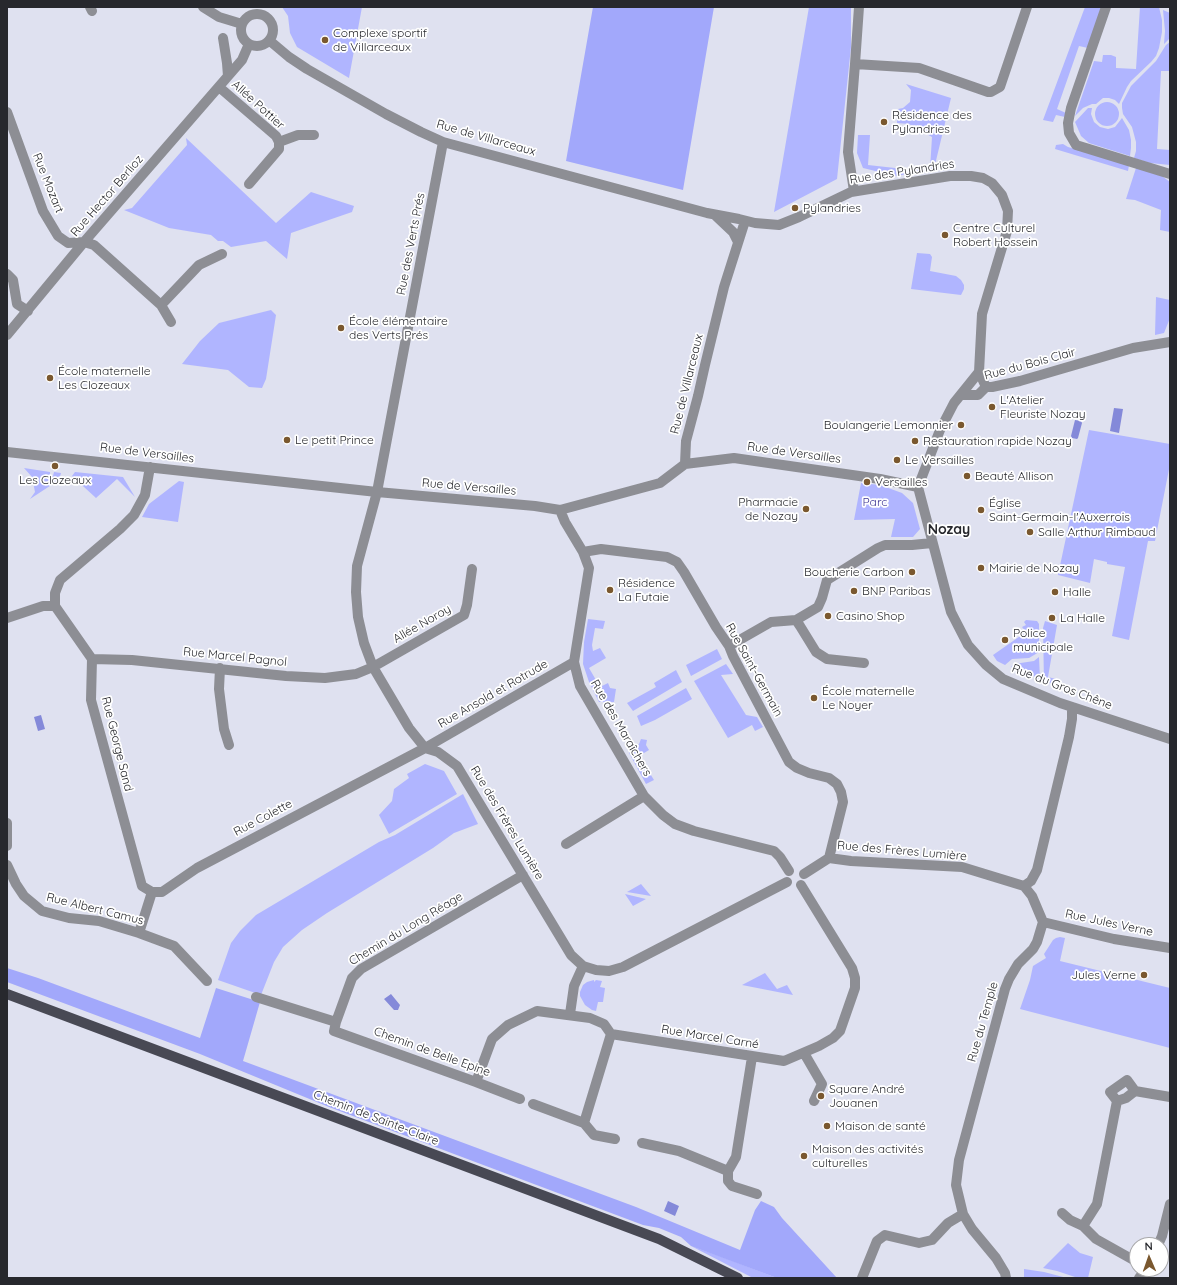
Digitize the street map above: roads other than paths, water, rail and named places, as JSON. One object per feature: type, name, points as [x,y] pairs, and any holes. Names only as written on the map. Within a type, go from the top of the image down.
[{"type":"main road","name":"Chemin de Sainte-Claire","points":[[7,994],[659,1239],[735,1277]]},
{"type":"street","points":[[203,7],[220,17],[242,24]]},
{"type":"street","points":[[854,191],[848,152],[859,7]]},
{"type":"street","points":[[855,64],[919,68],[988,92],[992,92],[1000,87],[1027,7]]},
{"type":"street","points":[[1106,7],[1071,108],[1068,123],[1069,134],[1076,145],[1170,174]]},
{"type":"street","points":[[253,14],[268,17],[274,31],[270,41],[266,44],[258,46],[249,44],[241,33],[242,24],[245,19],[253,14]]},
{"type":"street","points":[[223,38],[228,63],[228,76]]},
{"type":"street","name":"Rue de Villarceaux","points":[[270,41],[289,57],[307,69],[386,114],[443,142],[715,215],[745,221],[724,287],[686,441],[685,464]]},
{"type":"street","name":"Rue Hector Berlioz","points":[[7,334],[28,311],[84,242],[242,60],[249,44]]},
{"type":"street","name":"Allée Pottier","points":[[219,87],[276,136],[279,142],[279,149],[250,184]]},
{"type":"street","name":"Rue Mozart","points":[[7,112],[43,211],[58,236],[68,243],[84,242]]},
{"type":"street","name":"Allée Pottier","points":[[279,142],[298,135],[314,135]]},
{"type":"street","name":"Rue des Verts Prés","points":[[377,492],[443,142]]},
{"type":"street","name":"Rue des Pylandries","points":[[745,221],[755,224],[779,225],[799,218],[854,191],[950,176],[971,176],[983,178],[992,182],[1002,195],[1008,211],[1007,231],[982,314],[980,372],[986,387]]},
{"type":"street","name":"Rue de Villarceaux","points":[[715,215],[733,232],[738,242]]},
{"type":"street","points":[[84,242],[94,245],[161,305],[171,322]]},
{"type":"street","points":[[161,305],[199,265],[222,254]]},
{"type":"street","points":[[7,274],[14,280],[17,304],[28,311]]},
{"type":"street","name":"Rue du Bois Clair","points":[[961,395],[978,395],[986,387],[1020,381],[1133,348],[1170,342]]},
{"type":"street","points":[[730,648],[771,622],[796,620],[818,607],[827,580],[878,548],[885,545],[932,543],[918,487],[940,430],[954,403],[980,372]]},
{"type":"street","name":"Rue de Versailles","points":[[7,452],[560,510],[660,483],[685,464],[734,458],[744,458],[880,479],[918,487]]},
{"type":"street","points":[[92,659],[55,606],[54,592],[60,580],[120,529],[134,515],[145,495],[150,467]]},
{"type":"street","name":"Rue des Frères Lumière","points":[[377,492],[357,566],[356,592],[358,617],[364,643],[373,667],[409,728],[425,748],[438,752],[457,766],[571,955],[583,966]]},
{"type":"street","name":"Rue des Maraîchers","points":[[560,510],[589,568],[574,662],[580,686],[644,796],[663,815],[675,824],[694,831],[774,851],[780,856],[788,870]]},
{"type":"street","name":"Rue du Gros Chêne","points":[[932,543],[951,612],[968,645],[998,676],[1014,685],[1072,707],[1170,739]]},
{"type":"street","name":"Rue Saint-Germain","points":[[582,552],[601,549],[667,557],[677,562],[730,648],[789,762],[797,768],[809,773],[829,778],[837,784],[842,792],[843,802],[829,858]]},
{"type":"street","name":"Allée Noroy","points":[[373,667],[464,615],[467,605],[472,569]]},
{"type":"street","points":[[7,618],[43,606],[55,606]]},
{"type":"street","points":[[796,620],[816,652],[827,659],[864,663]]},
{"type":"street","name":"Rue Marcel Pagnol","points":[[92,659],[132,660],[286,676],[325,678],[356,674],[373,667]]},
{"type":"street","name":"Rue George Sand","points":[[92,659],[91,700],[142,886],[152,892]]},
{"type":"street","name":"Rue Ansold et Rotrude","points":[[425,748],[574,662]]},
{"type":"street","points":[[220,668],[219,689],[224,729],[229,745]]},
{"type":"street","points":[[1043,922],[1032,896],[1024,886],[1030,881],[1037,870],[1069,737],[1072,707]]},
{"type":"street","name":"Rue Colette","points":[[152,892],[162,892],[197,868],[425,748]]},
{"type":"street","points":[[566,844],[644,796]]},
{"type":"street","points":[[7,823],[7,846]]},
{"type":"street","name":"Rue des Frères Lumière","points":[[804,874],[829,858],[852,861],[962,866],[1024,886]]},
{"type":"street","name":"Rue Albert Camus","points":[[7,865],[16,884],[24,896],[42,911],[69,918],[99,921],[140,932],[174,946],[207,981]]},
{"type":"street","points":[[797,868],[804,874],[804,880],[798,887],[791,886],[786,882],[788,870],[797,868]]},
{"type":"street","name":"Chemin du Long Réage","points":[[335,1027],[352,978],[361,969],[523,875]]},
{"type":"street","points":[[570,1014],[574,986],[583,966],[596,970],[609,971],[623,967],[786,882]]},
{"type":"street","name":"Rue Marcel Carné","points":[[611,1034],[784,1062],[834,1038],[840,1031],[855,988],[855,978],[852,968],[800,886]]},
{"type":"street","points":[[140,932],[152,892]]},
{"type":"street","name":"Rue Jules Verne","points":[[1043,922],[1114,939],[1170,948]]},
{"type":"street","name":"Rue du Temple","points":[[1006,1278],[1005,1273],[996,1258],[972,1229],[962,1214],[956,1185],[959,1160],[1004,989],[1018,964],[1037,942],[1043,922]]},
{"type":"street","name":"Chemin de Belle Epine","points":[[256,997],[520,1099]]},
{"type":"street","points":[[476,1082],[492,1039],[508,1025],[537,1011],[570,1014],[590,1018],[604,1024],[611,1034],[584,1124]]},
{"type":"street","points":[[804,1053],[822,1084],[814,1101]]},
{"type":"street","points":[[752,1057],[736,1157],[728,1172],[728,1181],[732,1186],[757,1194]]},
{"type":"street","points":[[1082,1226],[1097,1204],[1117,1101],[1126,1098],[1136,1091],[1170,1097]]},
{"type":"street","points":[[533,1104],[584,1124],[594,1135],[615,1138]]},
{"type":"street","points":[[642,1143],[679,1151],[728,1172]]},
{"type":"street","points":[[1162,1237],[1170,1204]]},
{"type":"street","points":[[1062,1213],[1070,1220],[1082,1226],[1096,1239],[1129,1258]]},
{"type":"street","points":[[862,1278],[877,1242],[885,1235],[920,1243],[932,1240],[948,1223],[962,1214]]},
{"type":"place","name":"Complexe sportif de Villarceaux","points":[[325,40]]},
{"type":"place","name":"Résidence des Pylandries","points":[[884,122]]},
{"type":"place","name":"Pylandries","points":[[795,208]]},
{"type":"place","name":"Centre Culturel Robert Hossein","points":[[945,235]]},
{"type":"place","name":"École élémentaire des Verts Prés","points":[[341,328]]},
{"type":"place","name":"École maternelle Les Clozeaux","points":[[50,378]]},
{"type":"place","name":"L'Atelier Fleuriste Nozay","points":[[992,407]]},
{"type":"place","name":"Boulangerie Lemonnier","points":[[961,425]]},
{"type":"place","name":"Le petit Prince","points":[[287,440]]},
{"type":"place","name":"Restauration rapide Nozay","points":[[915,441]]},
{"type":"place","name":"Le Versailles","points":[[897,460]]},
{"type":"place","name":"Les Clozeaux","points":[[55,466]]},
{"type":"place","name":"Beauté Allison","points":[[967,476]]},
{"type":"place","name":"Versailles","points":[[867,482]]},
{"type":"place","name":"Pharmacie de Nozay","points":[[806,509]]},
{"type":"place","name":"Église Saint-Germain-l'Auxerrois","points":[[981,510]]},
{"type":"place","name":"Salle Arthur Rimbaud","points":[[1030,532]]},
{"type":"place","name":"Mairie de Nozay","points":[[981,568]]},
{"type":"place","name":"Boucherie Carbon","points":[[912,572]]},
{"type":"place","name":"Résidence La Futaie","points":[[610,590]]},
{"type":"place","name":"BNP Paribas","points":[[854,591]]},
{"type":"place","name":"Halle","points":[[1055,592]]},
{"type":"place","name":"Casino Shop","points":[[828,616]]},
{"type":"place","name":"La Halle","points":[[1052,618]]},
{"type":"place","name":"Police municipale","points":[[1005,640]]},
{"type":"place","name":"École maternelle Le Noyer","points":[[814,698]]},
{"type":"place","name":"Jules Verne","points":[[1144,975]]},
{"type":"place","name":"Square André Jouanen","points":[[821,1096]]},
{"type":"place","name":"Maison de santé","points":[[827,1126]]},
{"type":"place","name":"Maison des activités culturelles","points":[[804,1156]]},
{"type":"district","name":"Nozay","points":[[949,530]]},
{"type":"park label","name":"Parc","points":[[875,502]]}]
